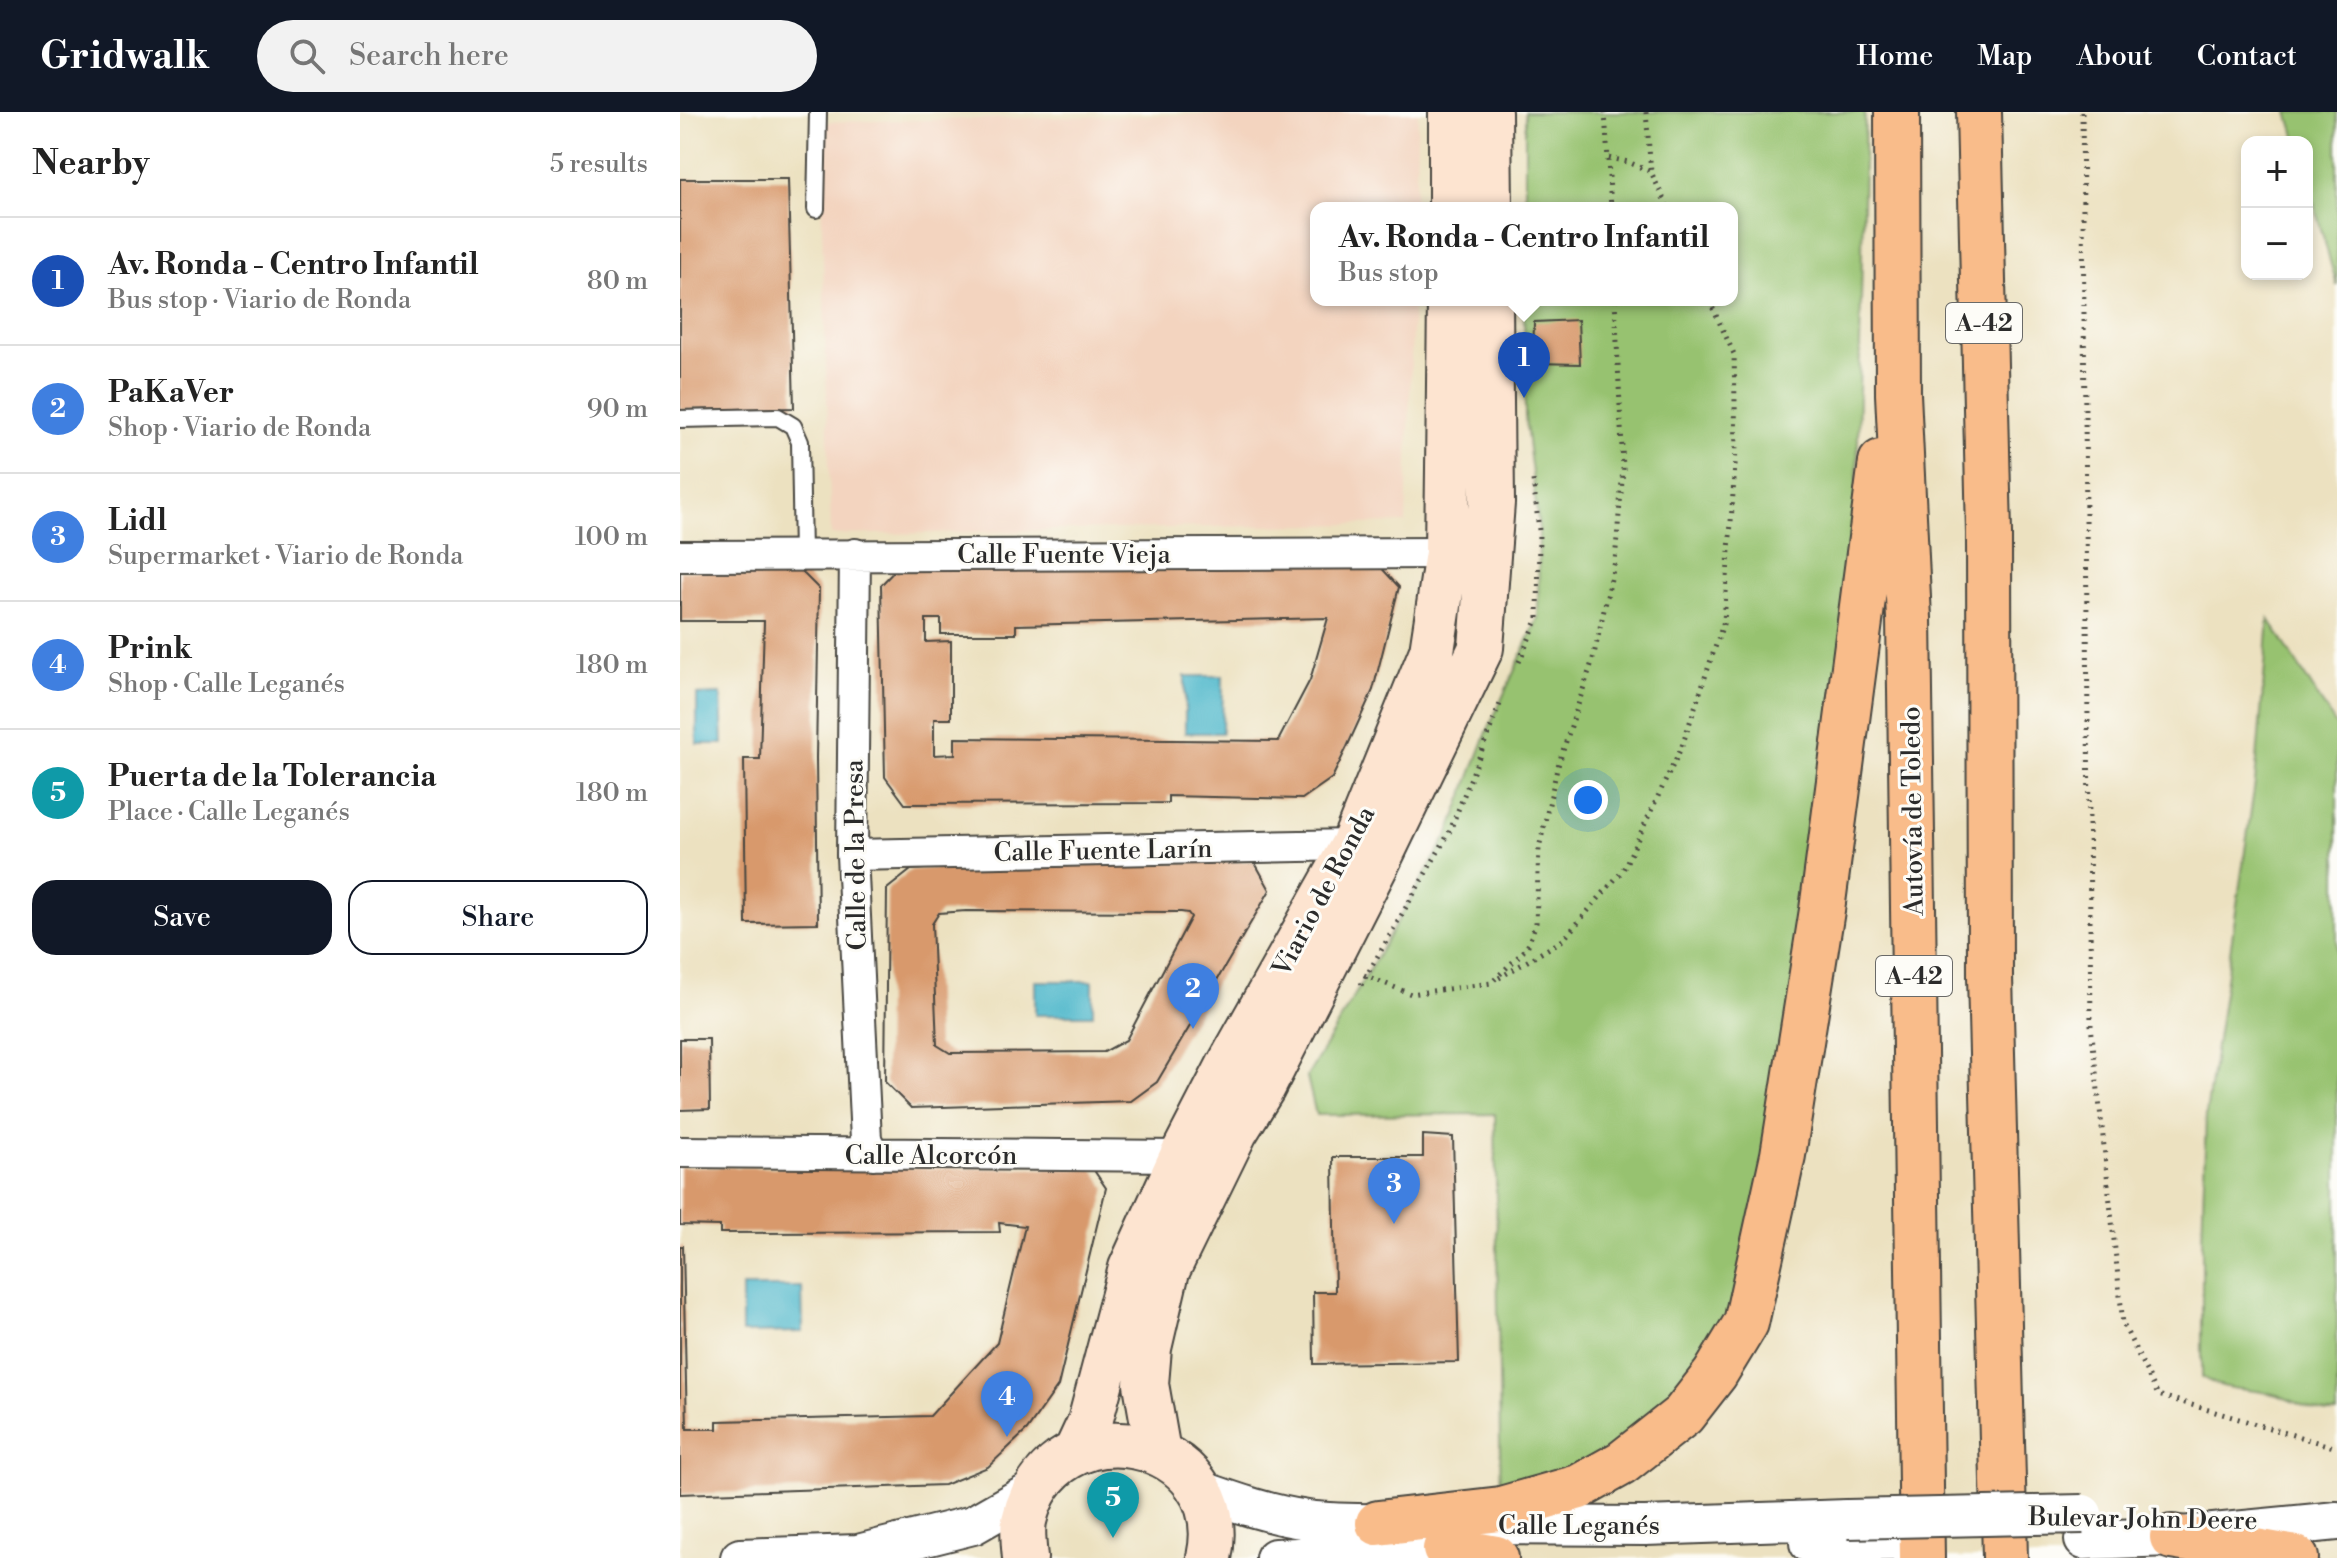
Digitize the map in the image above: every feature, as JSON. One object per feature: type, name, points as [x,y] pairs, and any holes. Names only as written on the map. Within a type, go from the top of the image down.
[{"type":"highway","name":"Autovía de Toledo","points":[[1897,112],[1898,394],[1909,618],[1922,1558]]},
{"type":"highway","name":"A-42","points":[[1979,112],[1989,534],[1990,976],[2005,1558]]},
{"type":"highway","points":[[1378,1523],[1501,1509],[1579,1487],[1622,1463],[1683,1415],[1715,1374],[1746,1323],[1783,1155],[1822,910],[1883,444],[1898,394]]},
{"type":"highway","points":[[2172,1537],[2296,1558]]},
{"type":"highway","points":[[1445,1549],[1496,1558]]},
{"type":"main road","points":[[1451,112],[1451,202]]},
{"type":"main road","points":[[1489,112],[1490,202]]},
{"type":"main road","name":"Viario de Ronda","points":[[1076,1452],[1090,1422],[1131,1268],[1182,1156],[1237,1050],[1353,845],[1432,651],[1447,553],[1450,306]]},
{"type":"main road","name":"Viario de Ronda","points":[[1158,1452],[1146,1384],[1149,1348],[1167,1271],[1235,1132],[1263,1087],[1377,863],[1481,648],[1492,503],[1490,306]]},
{"type":"main road","name":"Calle Leganés","points":[[1025,1558],[1024,1523],[1036,1489],[1053,1468],[1076,1452],[1103,1444],[1131,1444],[1158,1452],[1182,1468],[1200,1490],[1210,1516],[1212,1544],[1209,1558]]},
{"type":"street","name":"Calle Fuente Vieja","points":[[680,556],[1447,553]]},
{"type":"street","name":"Calle de la Presa","points":[[855,554],[852,855],[866,1140],[874,1154]]},
{"type":"street","name":"Calle Fuente Larín","points":[[852,855],[1353,845]]},
{"type":"street","name":"Calle Alcorcón","points":[[680,1152],[1182,1156]]},
{"type":"street","name":"Calle Leganés","points":[[858,1554],[973,1525],[1036,1489]]},
{"type":"street","name":"Calle Leganés","points":[[1200,1490],[1234,1502],[1305,1519],[1848,1531]]},
{"type":"street","name":"Bulevar John Deere","points":[[1962,1529],[2331,1522]]},
{"type":"street","name":"Bulevar John Deere","points":[[2084,1527],[2172,1537],[2331,1522]]},
{"type":"street","name":"Calle Leganés","points":[[1278,1558],[1848,1531],[1962,1529]]},
{"type":"street","name":"Calle Leganés","points":[[740,1558],[858,1554],[922,1558]]},
{"type":"lane","points":[[816,209],[818,112]]},
{"type":"lane","points":[[680,419],[778,417],[793,426],[800,442],[802,555]]},
{"type":"path","points":[[1605,112],[1611,202]]},
{"type":"path","points":[[1646,112],[1651,172],[1665,202]]},
{"type":"path","points":[[2082,112],[2091,1025],[2123,1324],[2158,1395],[2337,1448]]},
{"type":"path","points":[[1609,158],[1651,172]]},
{"type":"path","points":[[1491,983],[1527,948],[1536,923],[1539,848],[1557,769],[1593,659],[1615,561],[1623,469],[1615,306]]},
{"type":"path","points":[[1327,959],[1411,994],[1491,983],[1563,940],[1623,870],[1682,746],[1724,621],[1736,451],[1734,354],[1712,306]]},
{"type":"shaded area","points":[[1418,112],[1415,202],[1310,202],[1310,306],[1413,306],[1406,523],[831,535],[819,122]]},
{"type":"green space","points":[[1525,112],[1865,112],[1853,675],[1768,1237],[1683,1415],[1501,1509],[1495,1114],[1316,1115],[1307,1077],[1449,833],[1487,732],[1538,618],[1539,530],[1525,417],[1524,306],[1738,306],[1738,202],[1525,202]]},
{"type":"green space","points":[[2288,112],[2337,112],[2337,286],[2313,200],[2313,136],[2295,136]]},
{"type":"green space","points":[[2269,619],[2337,727],[2337,1413],[2313,1410],[2277,1395],[2219,1385],[2202,1377],[2206,1114],[2255,783]]},
{"type":"water","points":[[1185,676],[1223,676],[1222,733],[1185,733]]},
{"type":"water","points":[[721,694],[723,744],[697,744],[697,695]]},
{"type":"water","points":[[1035,981],[1093,981],[1093,1015],[1035,1015]]},
{"type":"water","points":[[742,1287],[802,1287],[803,1332],[742,1333]]},
{"type":"building","points":[[680,179],[788,179],[794,408],[680,410]]},
{"type":"building","points":[[1578,320],[1580,364],[1535,363],[1534,322]]},
{"type":"building","points":[[903,562],[1376,562],[1399,587],[1373,690],[1347,747],[1332,778],[1302,799],[1168,796],[1168,803],[905,804],[885,777],[881,585]],"holes":[[[1328,618],[1310,680],[1278,741],[955,738],[955,754],[934,755],[934,719],[951,719],[951,641],[926,642],[926,619],[941,619],[941,634],[1016,634],[1016,625]]]},
{"type":"building","points":[[799,569],[819,589],[816,758],[818,923],[746,924],[744,759],[760,759],[764,621],[680,621],[680,571]]},
{"type":"building","points":[[1254,861],[1270,890],[1157,1082],[1131,1101],[911,1108],[885,1082],[887,889],[911,870],[964,866]],"holes":[[[1181,912],[1191,917],[1126,1040],[1104,1052],[950,1053],[937,1045],[932,924],[939,913]]]},
{"type":"building","points":[[680,1039],[709,1039],[710,1109],[680,1110]]},
{"type":"building","points":[[1423,1135],[1453,1137],[1459,1362],[1314,1364],[1313,1292],[1335,1292],[1333,1157],[1423,1157]]},
{"type":"building","points":[[680,1167],[1093,1169],[1106,1188],[1058,1386],[1027,1430],[988,1467],[944,1485],[680,1494],[680,1246],[683,1246],[687,1429],[717,1429],[717,1421],[930,1416],[997,1343],[1025,1226],[999,1223],[1000,1232],[720,1233],[720,1226],[680,1225]]},
{"type":"place","name":"Av. Ronda - Centro Infantil","points":[[1524,398]]},
{"type":"place","name":"PaKaVer","points":[[1193,1029]]},
{"type":"place","name":"Lidl","points":[[1394,1224]]},
{"type":"place","name":"Prink","points":[[1007,1437]]},
{"type":"place","name":"Puerta de la Tolerancia","points":[[1113,1538]]}]
